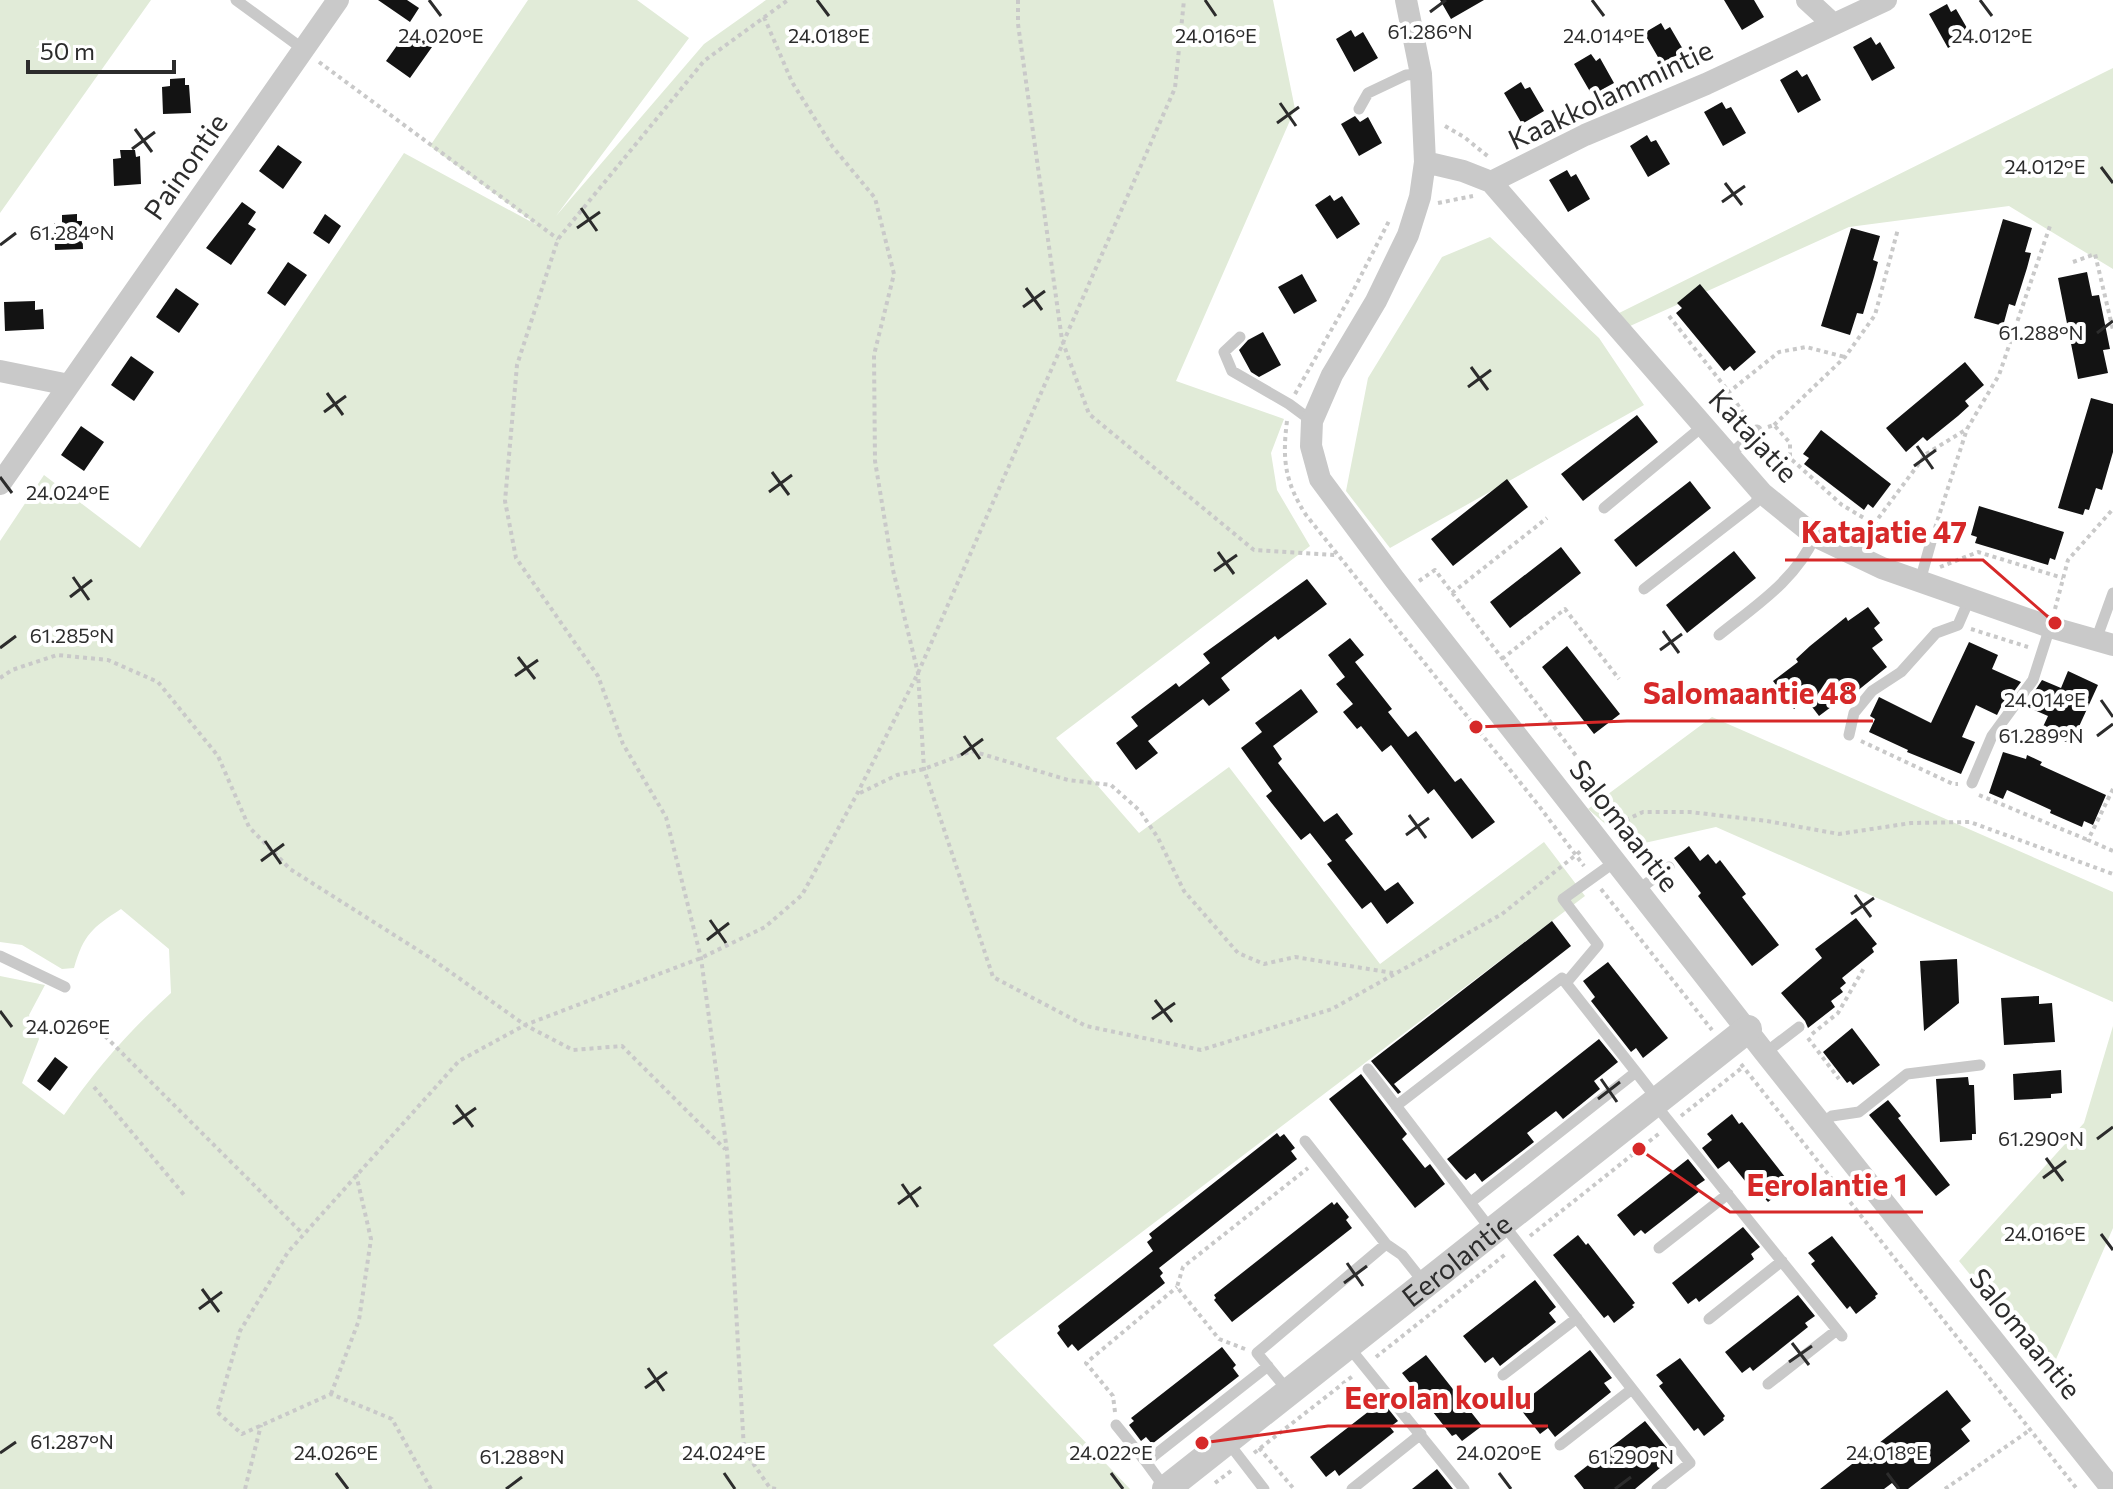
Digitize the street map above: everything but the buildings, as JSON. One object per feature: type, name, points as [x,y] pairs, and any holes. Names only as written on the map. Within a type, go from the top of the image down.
[{"type":"street","name":"Painontie","points":[[0,484],[338,0]]},
{"type":"street","name":"Salomaantie","points":[[1406,0],[1421,74],[1425,162],[1420,197],[1408,235],[1376,301],[1332,375],[1312,421],[1311,446],[1320,479],[1638,890],[1739,1047],[1765,1053],[2111,1488]]},
{"type":"street","points":[[1807,0],[1832,23]]},
{"type":"street","name":"Kaakkolammintie","points":[[1489,181],[1886,0]]},
{"type":"street","points":[[1425,162],[1489,181]]},
{"type":"street","name":"Katajatie","points":[[1489,181],[1762,493],[1815,536],[1882,568],[1922,573],[1966,597],[2050,627],[2105,642]]},
{"type":"street","points":[[0,371],[69,385]]},
{"type":"street","name":"Eerolantie","points":[[1166,1489],[1235,1451],[1289,1392],[1357,1355],[1426,1284],[1505,1233],[1739,1047]]},
{"type":"lane","points":[[236,0],[303,49]]},
{"type":"lane","points":[[1359,109],[1368,93],[1406,75],[1421,74]]},
{"type":"lane","points":[[1240,337],[1224,352],[1232,371],[1312,421]]},
{"type":"lane","points":[[1604,508],[1703,426]]},
{"type":"lane","points":[[1729,456],[1757,430]]},
{"type":"lane","points":[[1644,589],[1755,503],[1762,493]]},
{"type":"lane","points":[[1719,635],[1781,585],[1815,536]]},
{"type":"lane","points":[[1922,573],[1931,542]]},
{"type":"lane","points":[[2105,642],[2113,593]]},
{"type":"lane","points":[[1849,735],[1854,713],[1872,691],[1901,672],[1936,633],[1958,625],[1966,597]]},
{"type":"lane","points":[[1972,783],[1992,736],[2033,680],[2050,627]]},
{"type":"lane","points":[[1566,983],[1598,945],[1563,899],[1616,861]]},
{"type":"lane","points":[[1638,890],[1669,867]]},
{"type":"lane","points":[[0,956],[65,987]]},
{"type":"lane","points":[[1396,1106],[1562,978],[1728,1194],[1840,1333],[1768,1384]]},
{"type":"lane","points":[[1765,1053],[1799,1027]]},
{"type":"lane","points":[[1821,1124],[1832,1116],[1859,1112],[1907,1074],[1980,1065]]},
{"type":"lane","points":[[1368,1069],[1471,1202],[1505,1233],[1577,1318],[1690,1463],[1657,1489]]},
{"type":"lane","points":[[1471,1202],[1636,1072]]},
{"type":"lane","points":[[1305,1141],[1386,1244],[1402,1255],[1426,1284]]},
{"type":"lane","points":[[1659,1248],[1728,1194]]},
{"type":"lane","points":[[1289,1392],[1257,1353],[1386,1244]]},
{"type":"lane","points":[[1709,1319],[1782,1261]]},
{"type":"lane","points":[[1503,1375],[1577,1318]]},
{"type":"lane","points":[[1357,1355],[1464,1489]]},
{"type":"lane","points":[[1146,1462],[1268,1366]]},
{"type":"lane","points":[[1560,1445],[1632,1389]]},
{"type":"lane","points":[[1116,1425],[1166,1489]]},
{"type":"lane","points":[[1352,1489],[1421,1434]]},
{"type":"lane","points":[[1235,1451],[1264,1489]]},
{"type":"path","points":[[776,1489],[770,1488],[744,1450],[727,1151],[701,958],[666,817],[623,744],[598,676],[516,558],[505,501],[517,365],[558,239],[704,61],[788,0]]},
{"type":"path","points":[[1018,0],[1018,24],[1062,340],[1089,414],[1254,550],[1337,555]]},
{"type":"path","points":[[356,1174],[371,1239],[359,1320],[331,1394],[242,1434],[217,1412],[240,1331],[288,1252],[356,1174],[459,1061],[525,1025],[701,958],[765,927],[802,895],[918,673],[1175,88],[1184,0]]},
{"type":"path","points":[[764,17],[800,95],[832,146],[875,198],[894,274],[874,355],[875,461],[893,570],[918,673],[924,769],[993,977],[1086,1026],[1201,1050],[1332,1009],[1502,914],[1596,837],[1643,812],[1690,812],[1839,834],[1911,823],[1970,822],[2113,874]]},
{"type":"path","points":[[303,49],[558,239]]},
{"type":"path","points":[[1424,123],[1445,126],[1493,161],[1489,181]]},
{"type":"path","points":[[1393,211],[1363,274],[1289,404],[1283,451],[1291,492],[1337,555],[1530,794],[1592,878],[1739,1047],[2077,1489]]},
{"type":"path","points":[[1931,542],[1967,429],[1999,375],[2051,223]]},
{"type":"path","points":[[1669,316],[1757,430],[1774,425],[1845,357],[1875,315],[1898,229]]},
{"type":"path","points":[[2073,262],[2095,254],[2113,330]]},
{"type":"path","points":[[1729,392],[1779,352],[1806,347],[1845,357]]},
{"type":"path","points":[[1774,425],[1790,443],[1790,458],[1842,505],[1874,524],[1926,454],[1967,429]]},
{"type":"path","points":[[2050,627],[2068,560],[2113,509]]},
{"type":"path","points":[[1452,593],[1547,518]]},
{"type":"path","points":[[1922,573],[1978,552],[2063,578]]},
{"type":"path","points":[[1405,592],[1435,570],[1577,757]]},
{"type":"path","points":[[1502,659],[1565,609],[1619,679]]},
{"type":"path","points":[[1958,625],[2041,651]]},
{"type":"path","points":[[0,678],[12,670],[57,655],[108,660],[158,682],[218,756],[249,827],[290,869],[432,959],[525,1025],[573,1050],[622,1046],[727,1151]]},
{"type":"path","points":[[857,794],[897,775],[924,769],[972,751],[1068,780],[1111,785],[1140,811],[1158,838],[1184,891],[1238,953],[1264,964],[1295,957],[1396,973]]},
{"type":"path","points":[[2113,789],[2088,840],[2113,851]]},
{"type":"path","points":[[1839,1079],[1807,1038],[1838,1013],[1864,968]]},
{"type":"path","points":[[105,1036],[303,1234]]},
{"type":"path","points":[[1207,1489],[1235,1451],[1260,1449],[1357,1355],[1739,1047]]},
{"type":"path","points":[[94,1087],[185,1196]]},
{"type":"path","points":[[1116,1425],[1113,1396],[1086,1363],[1177,1287],[1183,1267],[1319,1159]]},
{"type":"path","points":[[1177,1287],[1219,1339],[1257,1353]]},
{"type":"path","points":[[331,1394],[392,1419],[431,1489]]},
{"type":"path","points":[[245,1489],[261,1425]]},
{"type":"path","points":[[1945,1489],[2030,1430]]},
{"type":"path","points":[[1260,1449],[1294,1489]]},
{"type":"green space","points":[[0,0],[151,0],[0,213]]},
{"type":"green space","points":[[528,0],[637,0],[689,38],[556,216],[704,44],[766,0],[1273,0],[1295,109],[1176,381],[1284,419],[1271,453],[1277,490],[1310,546],[1056,738],[1139,833],[1229,767],[1380,964],[1544,842],[1585,896],[993,1345],[1130,1489],[0,1489],[0,976],[45,985],[29,1015],[39,1039],[22,1083],[64,1115],[114,1051],[171,993],[169,949],[121,909],[90,933],[74,968],[62,969],[22,945],[0,942],[0,541],[44,475],[140,548],[404,153],[537,225],[430,146]]},
{"type":"green space","points":[[2113,68],[2113,269],[2009,206],[1849,227],[1619,331],[1609,318]]},
{"type":"green space","points":[[1490,237],[1599,338],[1644,405],[1390,548],[1346,491],[1368,378],[1442,257]]},
{"type":"green space","points":[[1712,717],[2113,892],[2113,1002],[1716,827],[1631,846],[1588,809]]},
{"type":"green space","points":[[2113,1026],[2113,1228],[2050,1373],[1959,1261],[2084,1123]]},
{"type":"place","name":"Katajatie 47","points":[[2055,623]]},
{"type":"place","name":"Salomaantie 48","points":[[1476,727]]},
{"type":"place","name":"Eerolantie 1","points":[[1639,1149]]},
{"type":"place","name":"Eerolan koulu","points":[[1202,1443]]}]
